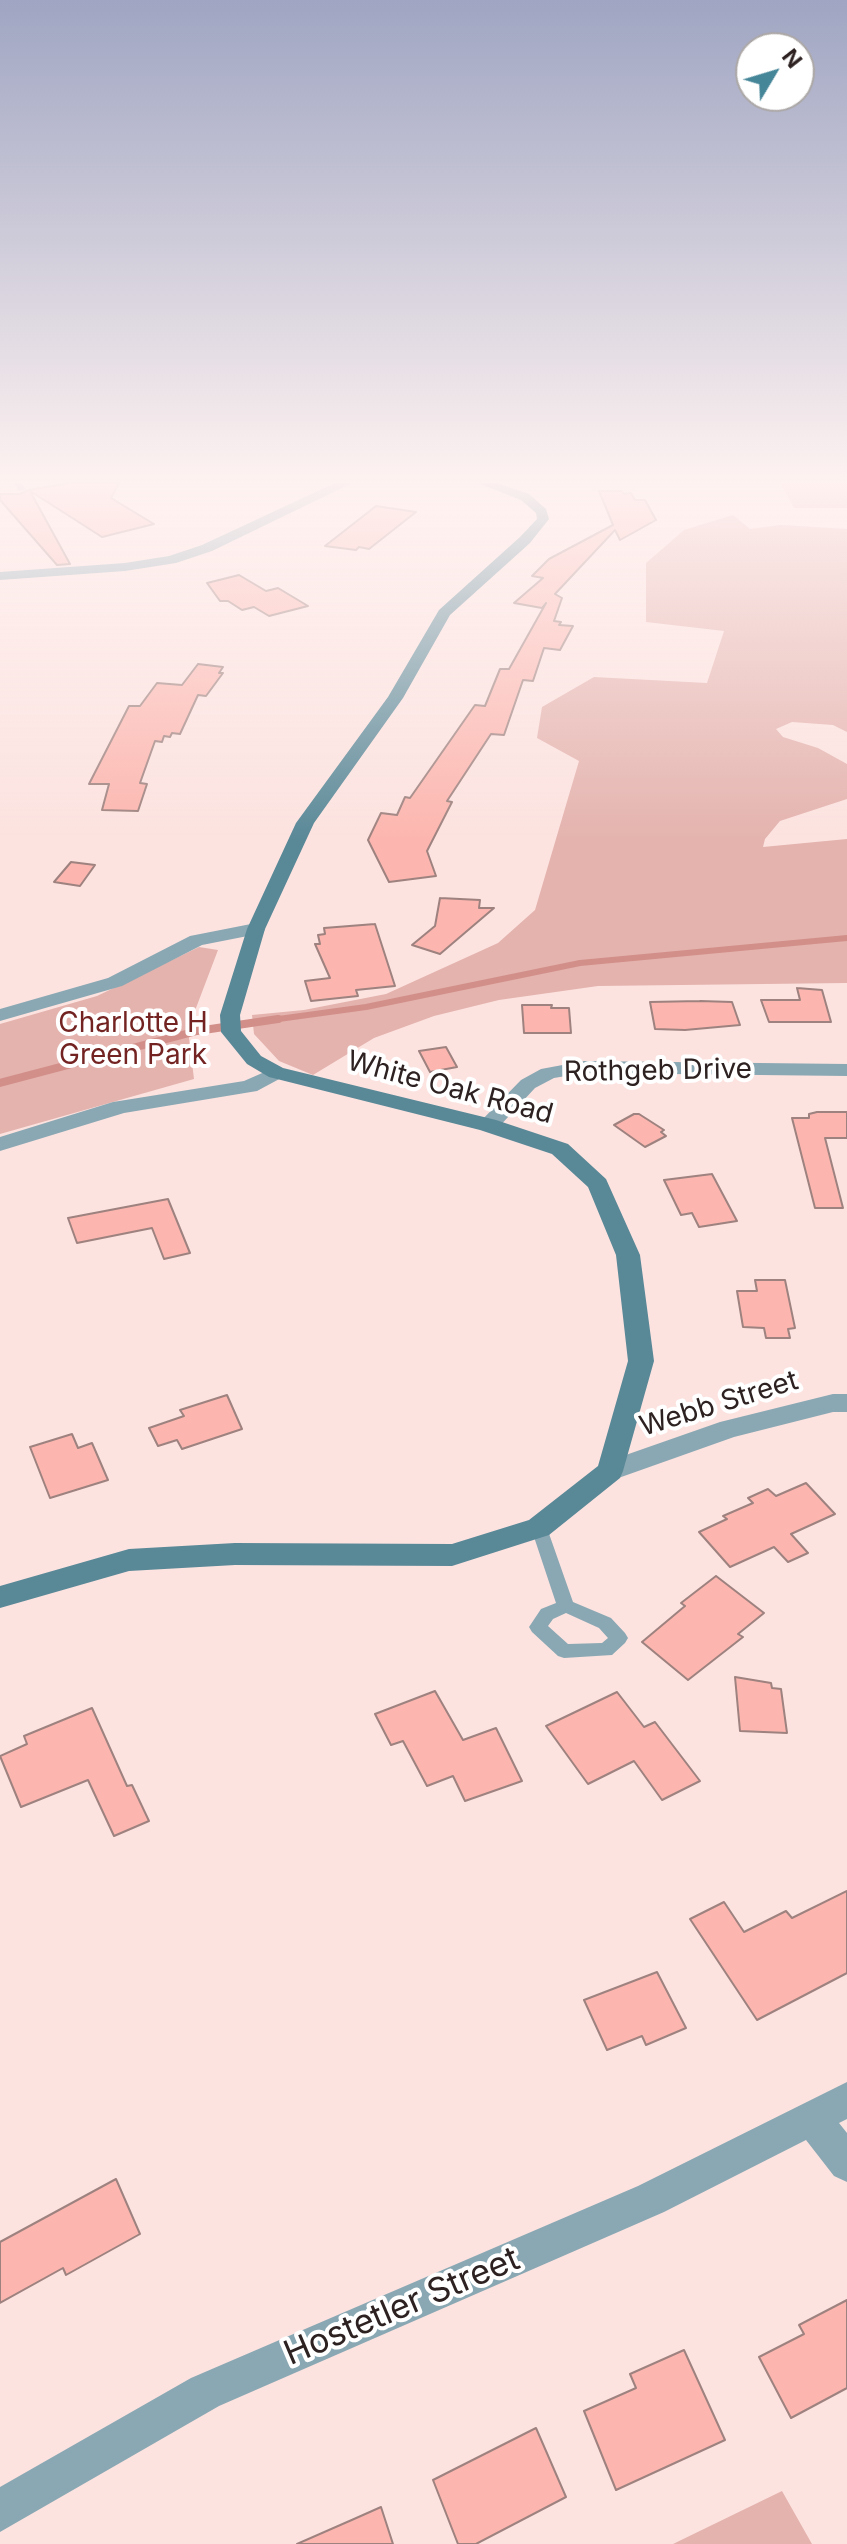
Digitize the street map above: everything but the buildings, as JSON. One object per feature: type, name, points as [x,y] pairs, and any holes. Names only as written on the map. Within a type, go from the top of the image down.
[{"type":"street","name":"White Oak Road","points":[[456,602],[444,613],[395,698],[305,823],[256,929],[230,1015],[231,1032],[254,1060],[276,1073],[488,1125],[560,1149],[598,1184],[628,1255],[641,1361],[610,1471]]},
{"type":"street","points":[[0,1015],[115,982],[197,940],[256,929]]},
{"type":"street","name":"Rothgeb Drive","points":[[488,1125],[528,1084],[548,1073],[572,1069],[847,1070]]},
{"type":"street","points":[[0,1144],[121,1107],[249,1086],[276,1073]]},
{"type":"street","name":"Webb Street","points":[[610,1471],[729,1429],[833,1403],[847,1403]]},
{"type":"street","points":[[0,1597],[129,1560],[235,1554],[452,1555],[539,1528],[610,1471]]},
{"type":"street","points":[[847,2100],[812,2118],[847,2163]]},
{"type":"street","name":"Hostetler Street","points":[[0,2511],[205,2392],[651,2199],[812,2118]]},
{"type":"lane","points":[[539,1528],[566,1606]]},
{"type":"green space","points":[[646,602],[847,602],[847,732],[833,725],[792,722],[776,729],[783,737],[818,748],[847,764],[847,799],[780,821],[765,839],[763,847],[847,839],[847,983],[598,986],[499,1000],[434,1016],[374,1038],[313,1075],[279,1061],[254,1034],[252,1015],[304,1010],[386,994],[498,943],[535,910],[579,761],[537,738],[542,707],[594,677],[707,683],[724,631],[646,622]]},
{"type":"green space","name":"Charlotte H Green Park","points":[[199,947],[218,950],[196,1008],[189,1038],[194,1079],[0,1134],[0,1024],[97,996]]},
{"type":"green space","points":[[782,2491],[812,2544],[673,2544]]},
{"type":"waterway","points":[[271,1020],[366,1007],[580,963],[847,938]]},
{"type":"waterway","points":[[271,1020],[278,1019]]},
{"type":"waterway","points":[[0,1083],[197,1031],[271,1020]]},
{"type":"waterway","points":[[264,1021],[271,1020]]}]
